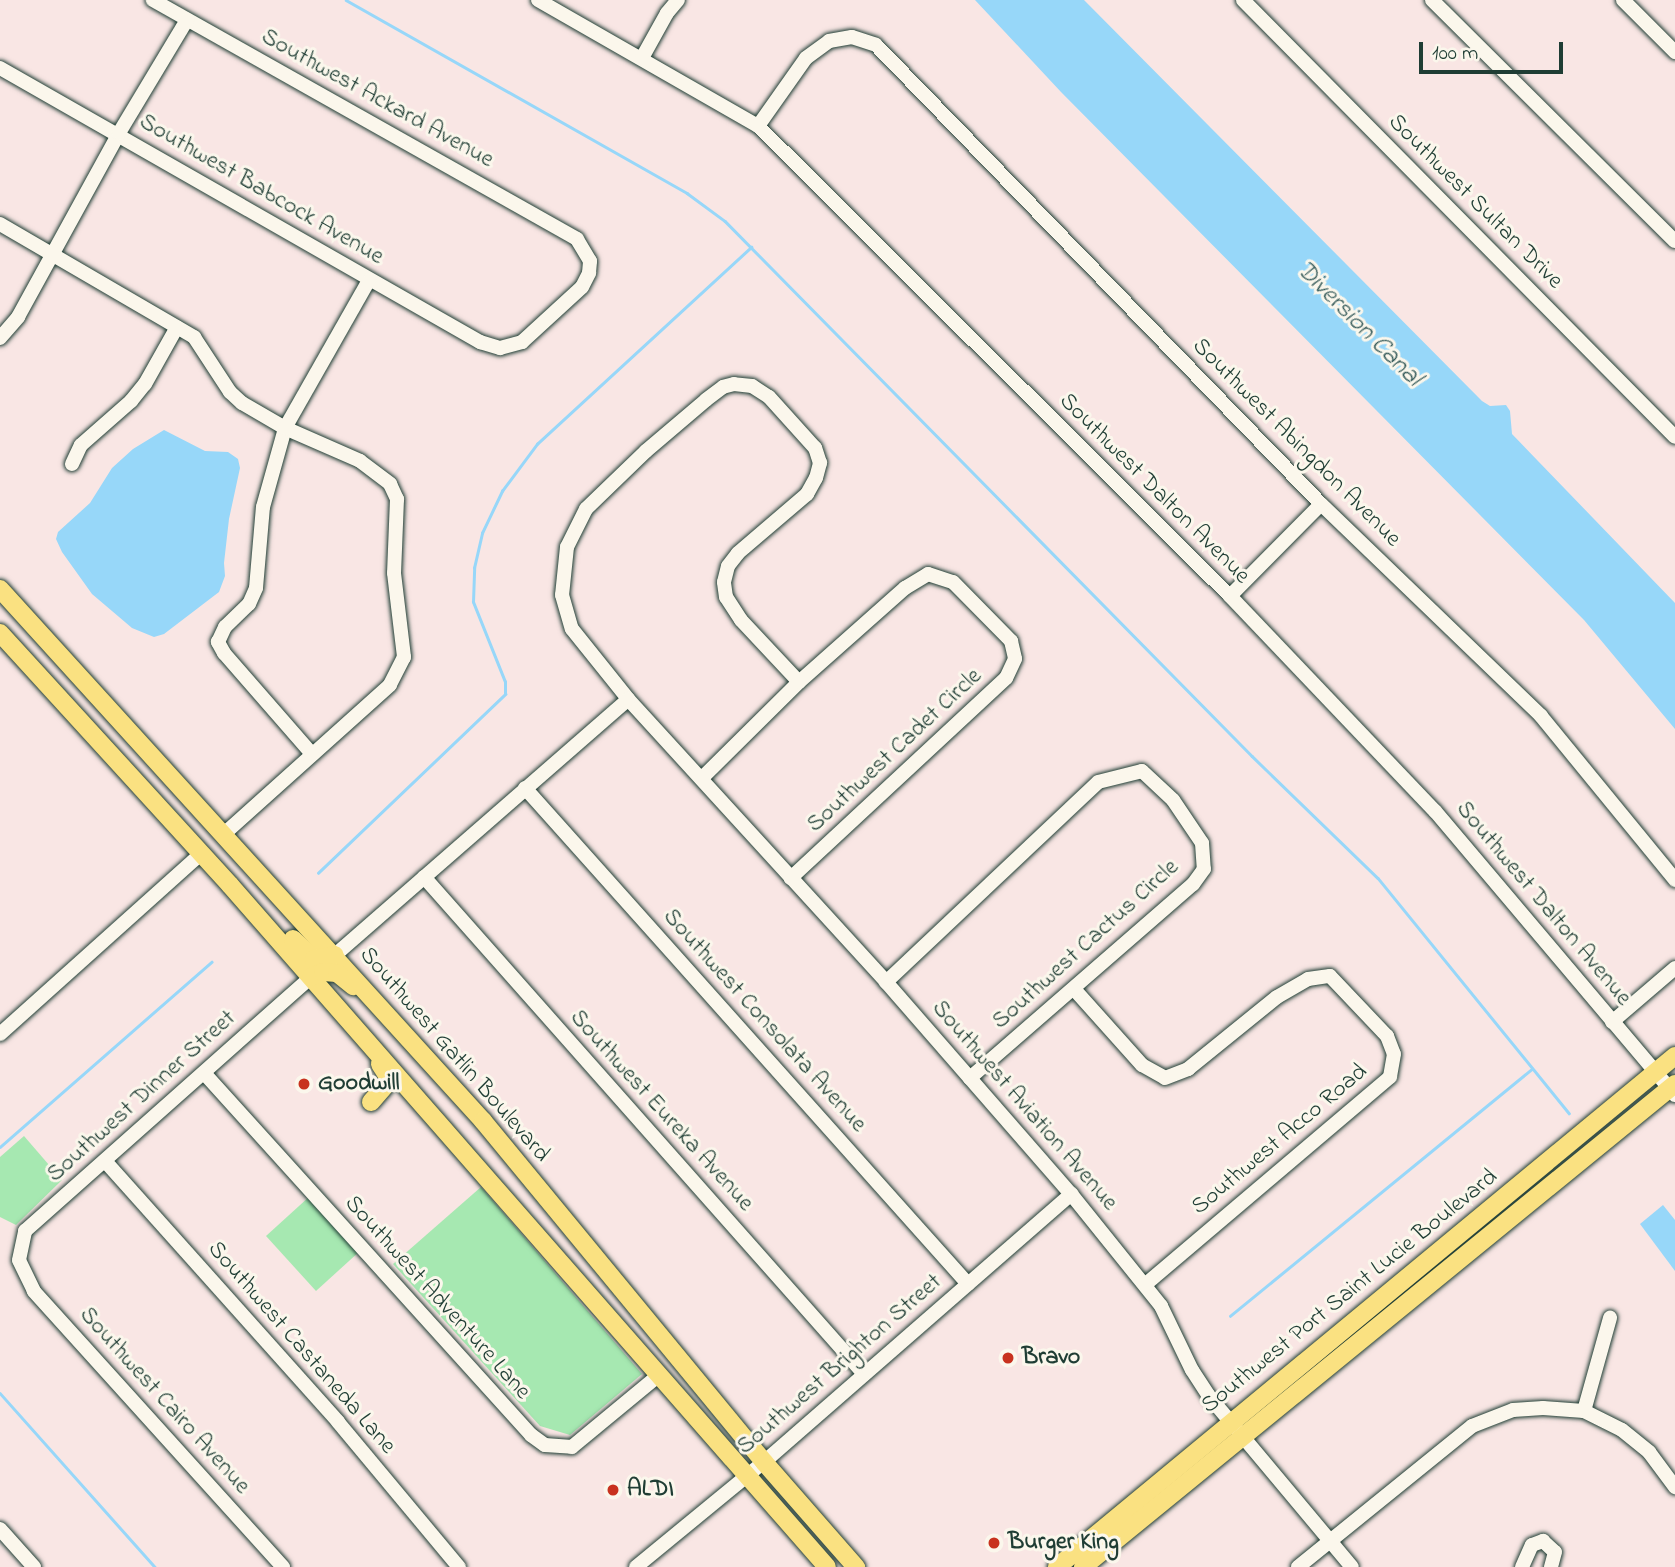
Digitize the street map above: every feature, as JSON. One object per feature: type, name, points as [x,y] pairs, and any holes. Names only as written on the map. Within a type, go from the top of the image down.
[{"type":"main road","name":"Southwest Gatlin Boulevard","points":[[0,589],[225,833],[483,1121],[764,1462],[856,1567]]},
{"type":"main road","points":[[0,633],[202,853],[827,1567]]},
{"type":"main road","points":[[230,885],[261,902],[309,956],[320,960],[335,955]]},
{"type":"main road","points":[[311,977],[329,972],[343,975],[391,1028],[408,1038]]},
{"type":"main road","points":[[332,1000],[343,1022],[390,1077],[371,1102],[380,1101],[396,1088],[409,1089]]},
{"type":"main road","name":"Southwest Port Saint Lucie Boulevard","points":[[1057,1567],[1229,1422],[1675,1056]]},
{"type":"main road","name":"Southwest Port Saint Lucie Boulevard","points":[[1083,1567],[1673,1089]]},
{"type":"street","name":"Southwest Ackard Avenue","points":[[153,0],[578,239],[590,261],[589,273],[582,288],[522,342],[500,348]]},
{"type":"street","name":"Southwest Dalton Avenue","points":[[538,0],[758,126],[1230,596],[1435,811],[1612,1022],[1673,1089]]},
{"type":"street","points":[[642,58],[678,0]]},
{"type":"street","name":"Southwest Sultan Drive","points":[[1242,0],[1675,436]]},
{"type":"street","points":[[1432,0],[1675,241]]},
{"type":"street","points":[[1623,0],[1675,52]]},
{"type":"street","points":[[0,338],[18,317],[119,133],[187,20]]},
{"type":"street","name":"Southwest Abingdon Avenue","points":[[758,126],[806,58],[830,41],[852,37],[876,45],[1321,504],[1541,716],[1675,880]]},
{"type":"street","name":"Southwest Babcock Avenue","points":[[0,68],[119,133],[369,280],[480,342],[500,348]]},
{"type":"street","points":[[0,224],[177,327],[203,347],[230,392],[242,403],[285,428],[360,461],[390,484],[397,499],[394,573],[404,657],[390,685],[225,833]]},
{"type":"street","points":[[312,754],[224,653],[218,642],[225,627],[253,598],[263,507],[285,428],[369,280]]},
{"type":"street","points":[[72,464],[81,444],[141,389],[177,327]]},
{"type":"street","name":"Southwest Aviation Avenue","points":[[799,682],[741,620],[726,597],[724,582],[728,566],[738,553],[807,494],[817,478],[820,463],[810,442],[769,397],[743,383],[723,387],[646,451],[586,509],[567,547],[562,595],[572,629],[628,699],[703,777],[1071,1194],[1161,1306],[1192,1370],[1229,1422],[1352,1567]]},
{"type":"street","points":[[1230,596],[1321,504]]},
{"type":"street","name":"Southwest Cadet Circle","points":[[703,777],[799,682],[905,588],[928,574],[953,582],[1011,641],[1015,659],[1006,678],[791,878]]},
{"type":"street","points":[[335,955],[628,699]]},
{"type":"street","name":"Southwest Cactus Circle","points":[[886,982],[1098,782],[1142,771],[1173,800],[1202,843],[1204,869],[1193,884],[970,1078]]},
{"type":"street","name":"Southwest Consolata Avenue","points":[[525,789],[968,1284]]},
{"type":"street","points":[[0,1034],[202,853]]},
{"type":"street","name":"Southwest Eureka Avenue","points":[[424,877],[864,1374]]},
{"type":"street","points":[[1612,1022],[1675,968]]},
{"type":"street","name":"Southwest Acco Road","points":[[1074,989],[1142,1065],[1165,1078],[1188,1069],[1277,997],[1308,979],[1329,976],[1387,1036],[1394,1054],[1390,1077],[1145,1285]]},
{"type":"street","name":"Southwest Dinner Street","points":[[19,1260],[25,1231],[311,977]]},
{"type":"street","name":"Southwest Adventure Lane","points":[[204,1073],[531,1436],[545,1445],[572,1447],[659,1375]]},
{"type":"street","name":"Southwest Castaneda Lane","points":[[106,1161],[338,1422],[459,1567]]},
{"type":"street","name":"Southwest Brighton Street","points":[[636,1567],[764,1462],[1071,1194]]},
{"type":"street","name":"Southwest Cairo Avenue","points":[[19,1260],[34,1291],[283,1567]]},
{"type":"street","points":[[1584,1411],[1610,1318]]},
{"type":"street","points":[[1298,1567],[1472,1426],[1513,1410],[1543,1408],[1584,1411],[1622,1430],[1649,1451],[1675,1487]]},
{"type":"street","points":[[0,1529],[34,1567]]},
{"type":"street","points":[[1522,1567],[1532,1545],[1543,1541],[1555,1552],[1551,1567]]},
{"type":"green space","points":[[24,1136],[62,1180],[16,1225],[0,1217],[0,1157]]},
{"type":"green space","points":[[481,1187],[642,1374],[570,1435],[540,1426],[393,1264]]},
{"type":"green space","points":[[310,1196],[360,1251],[316,1291],[266,1236]]},
{"type":"water","name":"Diversion Canal","points":[[975,0],[1084,0],[1482,401],[1490,406],[1506,405],[1510,411],[1512,434],[1675,603],[1675,729],[1584,620],[1061,92]]},
{"type":"water","points":[[164,430],[205,451],[228,452],[238,459],[240,468],[229,519],[225,576],[219,592],[164,634],[154,637],[132,628],[92,594],[56,539],[58,532],[90,503],[112,468],[133,449]]},
{"type":"water","points":[[1663,1205],[1675,1220],[1675,1271],[1640,1224]]},
{"type":"waterway","points":[[346,0],[687,193],[725,221],[1252,756],[1378,878],[1569,1113]]},
{"type":"waterway","points":[[318,873],[505,694],[505,682],[473,602],[474,568],[482,533],[502,491],[537,444],[751,247]]},
{"type":"waterway","points":[[0,1147],[211,962]]},
{"type":"waterway","points":[[1230,1316],[1532,1069]]},
{"type":"waterway","points":[[0,1393],[155,1567]]},
{"type":"place","name":"Goodwill","points":[[304,1084]]},
{"type":"place","name":"Bravo","points":[[1008,1358]]},
{"type":"place","name":"ALDI","points":[[613,1490]]},
{"type":"place","name":"Burger King","points":[[994,1543]]}]
